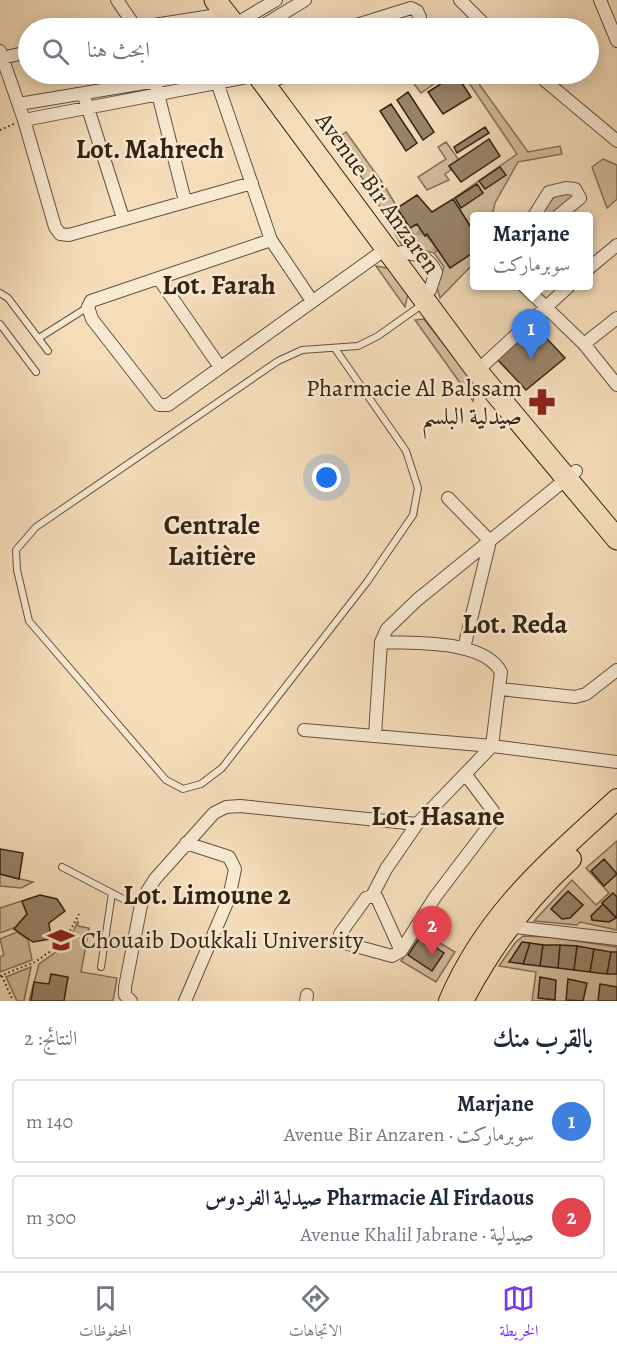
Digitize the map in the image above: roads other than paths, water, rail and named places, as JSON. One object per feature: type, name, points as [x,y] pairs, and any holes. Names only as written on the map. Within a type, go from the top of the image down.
[{"type":"highway","name":"Avenue Bir Anzaren","points":[[277,84],[481,368],[571,475],[617,539]]},
{"type":"highway","name":"Avenue Bir Anzaren","points":[[571,475],[617,520]]},
{"type":"main road","points":[[454,1001],[468,961],[550,868],[617,799]]},
{"type":"main road","points":[[550,868],[617,817]]},
{"type":"street","points":[[117,0],[129,18]]},
{"type":"street","points":[[222,18],[276,0]]},
{"type":"street","points":[[275,18],[305,0]]},
{"type":"street","points":[[460,0],[478,18]]},
{"type":"street","points":[[600,0],[617,41]]},
{"type":"street","points":[[381,18],[411,9],[417,11],[420,18]]},
{"type":"street","points":[[18,53],[1,55],[19,104],[55,227],[60,234],[69,235],[252,183]]},
{"type":"street","points":[[24,120],[87,107],[166,84]]},
{"type":"street","points":[[19,104],[84,94],[193,84]]},
{"type":"street","points":[[218,84],[271,240],[312,301]]},
{"type":"street","points":[[549,84],[617,141]]},
{"type":"street","points":[[156,87],[185,201]]},
{"type":"street","points":[[84,94],[123,218]]},
{"type":"street","points":[[605,133],[617,126]]},
{"type":"street","points":[[536,212],[549,192],[566,188],[575,189],[580,198],[563,212]]},
{"type":"street","points":[[271,240],[97,299],[88,307],[92,319],[159,405],[168,405],[312,301],[395,250]]},
{"type":"street","points":[[593,265],[617,245]]},
{"type":"street","points":[[159,279],[220,367]]},
{"type":"street","points":[[529,290],[584,344],[617,385]]},
{"type":"street","points":[[481,368],[564,290]]},
{"type":"street","points":[[584,344],[617,318]]},
{"type":"street","points":[[375,735],[381,642],[387,629],[397,618],[571,475]]},
{"type":"street","points":[[448,498],[490,542]]},
{"type":"street","points":[[464,648],[490,542]]},
{"type":"street","points":[[381,642],[464,648],[486,656],[497,665],[501,672],[500,689],[492,746],[417,824],[386,869],[372,896],[366,898],[340,934],[341,942],[392,956],[401,951],[435,897],[495,818],[493,810],[466,775]]},
{"type":"street","points":[[500,689],[575,697],[586,694],[617,670]]},
{"type":"street","points":[[304,730],[492,746],[617,762]]},
{"type":"street","points":[[130,1001],[125,994],[125,987],[141,904],[155,879],[214,813],[226,807],[417,824]]},
{"type":"street","points":[[185,1001],[229,898],[235,869],[229,857],[186,843]]},
{"type":"street","points":[[372,896],[377,898],[401,951]]},
{"type":"street","points":[[501,924],[617,939]]},
{"type":"lane","points":[[0,293],[8,298],[48,351]]},
{"type":"lane","points":[[336,350],[406,451],[418,488],[413,515],[367,582],[222,768],[201,784],[183,789],[166,780],[29,621],[17,570],[16,550],[36,527],[278,361],[302,350],[336,350],[357,346],[378,336],[428,296]]},
{"type":"lane","points":[[39,338],[88,307]]},
{"type":"lane","points":[[0,324],[36,372]]},
{"type":"lane","points":[[62,867],[129,902],[141,904]]},
{"type":"lane","points":[[101,966],[112,893]]},
{"type":"place","name":"Marjane","points":[[531,359]]},
{"type":"place","name":"Pharmacie Al Balssam صيدلية البلسم","points":[[542,402]]},
{"type":"place","name":"Chouaib Doukkali University","points":[[61,940]]},
{"type":"place","name":"Pharmacie Al Firdaous صيدلية الفردوس","points":[[432,956]]},
{"type":"district","name":"Lot. Mahrech","points":[[150,149]]},
{"type":"district","name":"Lot. Farah","points":[[219,285]]},
{"type":"district","name":"Centrale Laitière","points":[[212,540]]},
{"type":"district","name":"Lot. Reda","points":[[515,624]]},
{"type":"district","name":"Lot. Hasane","points":[[438,816]]},
{"type":"district","name":"Lot. Limoune 2","points":[[207,895]]}]
